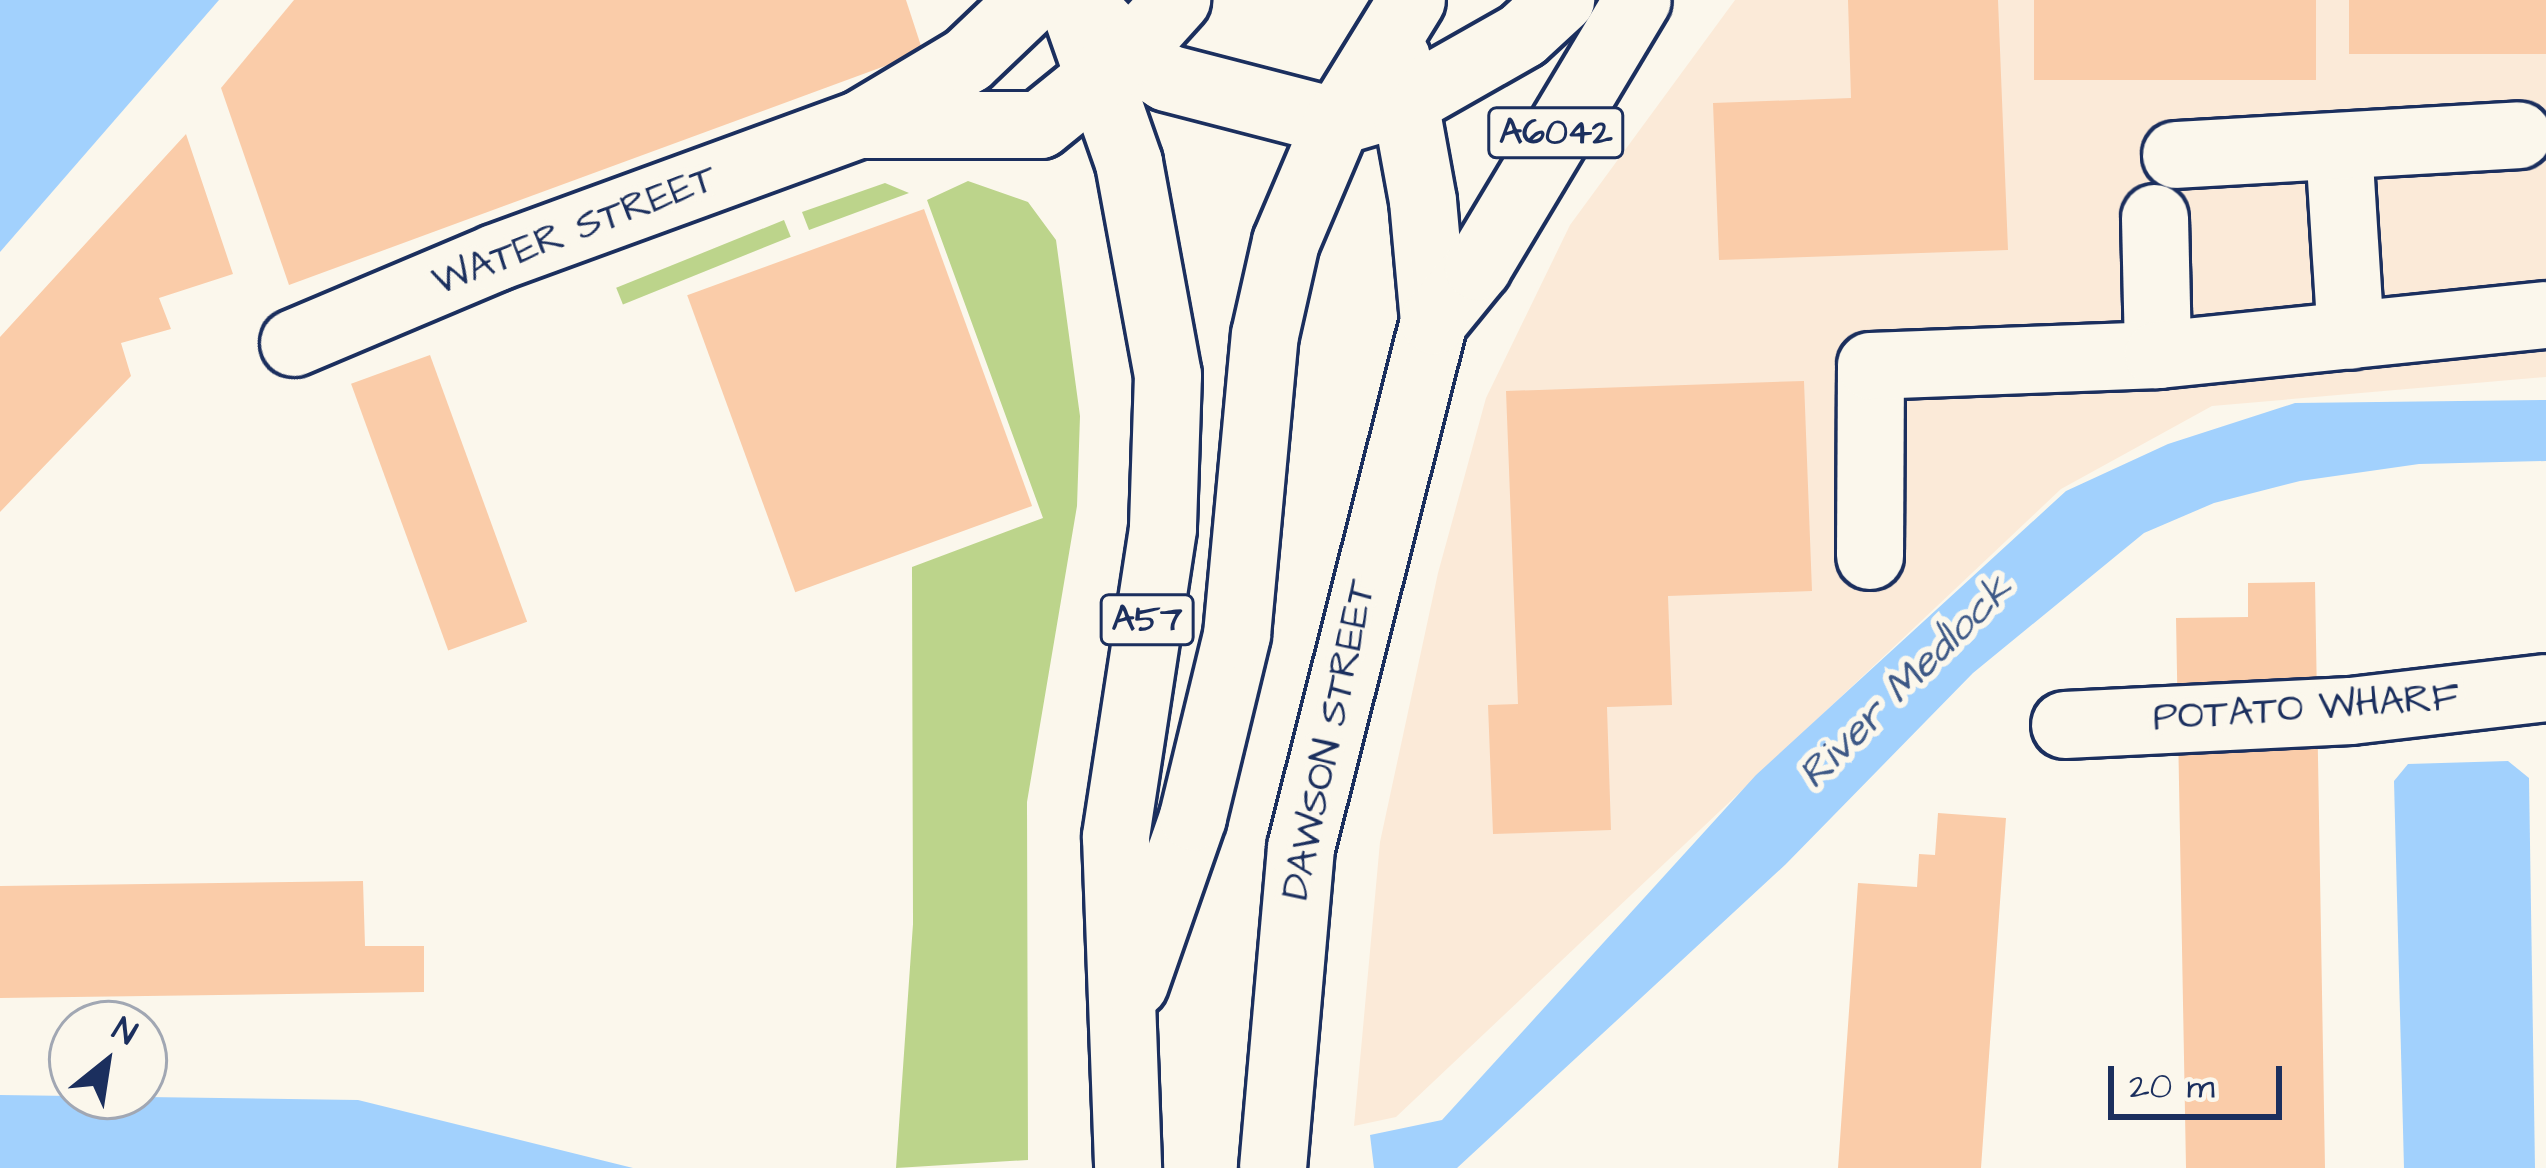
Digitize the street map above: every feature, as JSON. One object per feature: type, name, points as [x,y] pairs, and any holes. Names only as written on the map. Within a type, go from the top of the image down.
[{"type":"main road","name":"WATER STREET","points":[[294,343],[495,258],[859,125],[968,60],[1031,0]]},
{"type":"main road","points":[[1075,0],[1112,81]]},
{"type":"main road","points":[[1112,81],[1177,0]]},
{"type":"main road","name":"A6042","points":[[1337,122],[1407,101],[1523,35],[1561,0]]},
{"type":"main road","name":"A6042","points":[[1434,321],[1478,267],[1638,0]]},
{"type":"main road","points":[[1112,81],[1167,78],[1337,122],[1393,10]]},
{"type":"main road","points":[[1393,10],[1434,321]]},
{"type":"main road","name":"WATER STREET","points":[[859,125],[1040,125],[1112,81]]},
{"type":"main road","name":"A57","points":[[1112,81],[1168,374],[1163,529],[1116,837],[1128,1168]]},
{"type":"main road","name":"A57","points":[[1124,1016],[1193,818],[1237,634],[1265,335],[1286,242],[1337,122]]},
{"type":"main road","points":[[1040,125],[1132,176]]},
{"type":"main road","points":[[2176,155],[2518,135]]},
{"type":"main road","points":[[2338,147],[2351,336]]},
{"type":"main road","points":[[2155,218],[2158,356]]},
{"type":"main road","points":[[1870,556],[1870,365],[2158,356],[2546,315]]},
{"type":"main road","name":"DAWSON STREET","points":[[1273,1168],[1301,848],[1434,321]]},
{"type":"main road","name":"POTATO WHARF","points":[[2065,725],[2351,711],[2546,688]]},
{"type":"shaded area","points":[[1735,0],[2546,0],[2546,377],[2212,406],[2061,489],[1396,1117],[1354,1126],[1380,842],[1438,573],[1486,398],[1570,225]]},
{"type":"green space","points":[[968,181],[1028,202],[1056,240],[1080,416],[1077,506],[1027,802],[1028,1160],[896,1168],[913,924],[912,567],[1043,518],[927,200]]},
{"type":"green space","points":[[885,183],[909,193],[809,230],[802,212]]},
{"type":"green space","points":[[784,220],[791,237],[623,304],[616,288]]},
{"type":"water","points":[[0,0],[219,0],[0,252]]},
{"type":"water","name":"River Medlock","points":[[2546,400],[2546,461],[2419,464],[2300,481],[2214,503],[2144,533],[1973,673],[1786,864],[1457,1168],[1374,1168],[1370,1135],[1442,1120],[1756,775],[2066,491],[2168,444],[2295,403]]},
{"type":"water","points":[[2508,761],[2529,778],[2535,1168],[2404,1168],[2394,781],[2408,764]]},
{"type":"water","points":[[0,1095],[48,1096],[48,1120],[168,1120],[168,1097],[358,1100],[633,1168],[0,1168]]},
{"type":"building","points":[[294,0],[906,0],[923,52],[289,285],[221,88]]},
{"type":"building","points":[[1848,0],[1998,0],[2008,250],[1719,260],[1713,103],[1851,98]]},
{"type":"building","points":[[2034,0],[2316,0],[2316,80],[2034,80]]},
{"type":"building","points":[[2349,0],[2546,0],[2546,54],[2349,54]]},
{"type":"building","points":[[186,134],[233,274],[159,298],[171,329],[121,343],[131,376],[0,512],[0,337]]},
{"type":"building","points":[[924,209],[1032,506],[795,592],[687,295]]},
{"type":"building","points":[[430,355],[527,622],[448,651],[351,384]]},
{"type":"building","points":[[1804,381],[1812,591],[1668,596],[1672,705],[1607,707],[1611,830],[1493,834],[1488,705],[1518,704],[1506,391]]},
{"type":"building","points":[[2315,582],[2325,1168],[2186,1168],[2176,618],[2248,617],[2248,583]]},
{"type":"building","points":[[1938,813],[2006,818],[1981,1168],[1838,1168],[1858,883],[1917,887],[1919,854],[1935,855]]},
{"type":"building","points":[[363,881],[365,946],[424,946],[424,992],[0,998],[0,886]]}]
